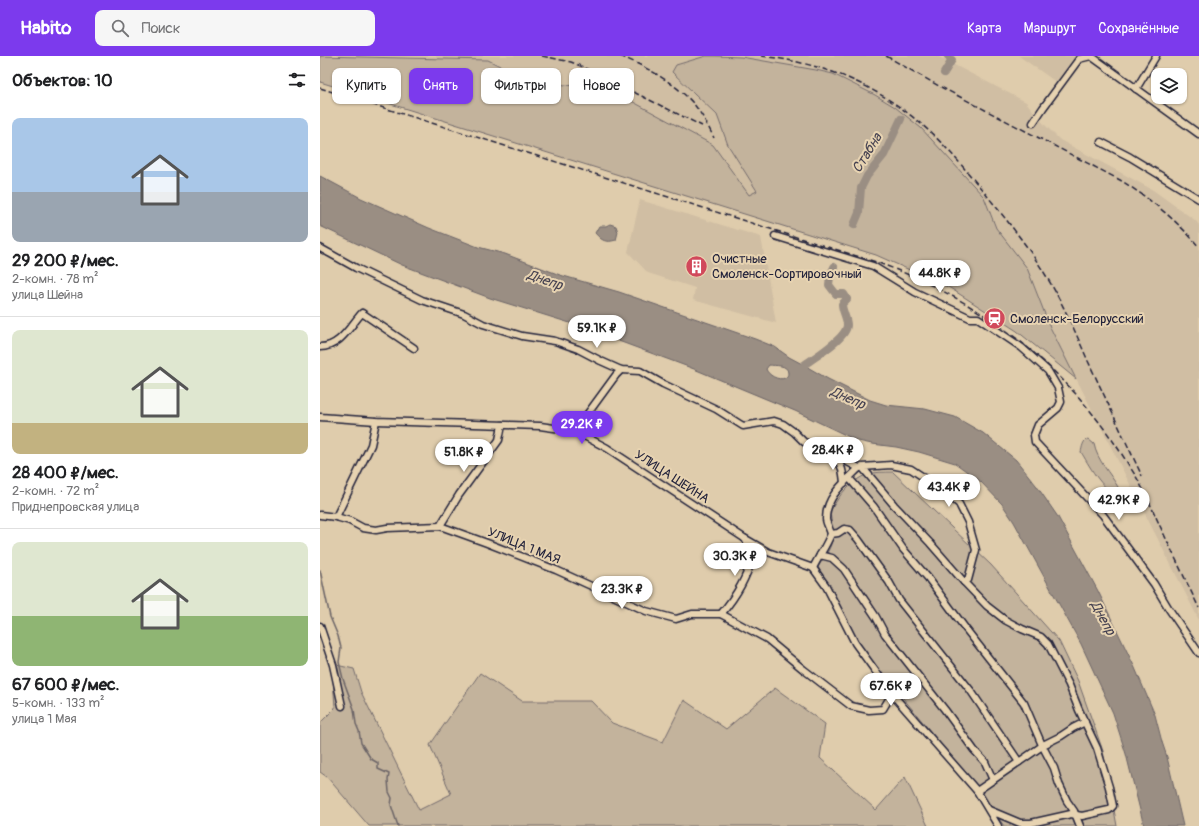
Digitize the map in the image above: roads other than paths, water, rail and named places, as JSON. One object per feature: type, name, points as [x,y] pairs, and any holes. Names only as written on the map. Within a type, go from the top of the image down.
[{"type":"street","points":[[1034,123],[1043,108],[1079,59],[1091,56],[1199,134]]},
{"type":"street","points":[[1136,89],[1156,56]]},
{"type":"street","points":[[1101,142],[1130,157],[1199,200]]},
{"type":"street","points":[[775,236],[873,266],[915,292],[970,318],[978,318],[1021,348],[1048,371],[1058,388],[1061,402],[1058,408],[1038,425],[1034,435],[1035,442],[1103,515],[1154,584],[1177,622],[1199,653]]},
{"type":"street","points":[[320,248],[356,268],[422,300],[464,314],[483,324],[522,336],[555,341],[578,349],[601,362],[621,370],[640,371],[663,384],[716,409],[743,426],[774,421],[783,424],[804,442],[827,450],[861,468],[987,606],[1005,620],[1041,637],[1048,644],[1069,685],[1084,722],[1097,748],[1113,806],[1109,810],[1082,816],[1072,814],[1031,823],[1020,823],[989,810]]},
{"type":"street","points":[[320,346],[334,344],[350,329],[355,320],[362,313],[414,348]]},
{"type":"street","points":[[575,431],[621,370]]},
{"type":"street","name":"УЛИЦА ШЕЙНА","points":[[320,417],[376,421],[540,426],[575,431],[607,448],[744,538],[768,552],[813,568]]},
{"type":"street","points":[[336,517],[371,445],[376,421]]},
{"type":"street","points":[[440,526],[459,495],[499,440],[502,425]]},
{"type":"street","points":[[835,455],[841,464],[844,483]]},
{"type":"street","points":[[964,582],[968,580],[976,550],[968,522],[959,504],[943,490],[911,469],[891,465],[861,468],[835,492],[830,500],[826,520],[831,534],[813,568],[826,586],[855,643],[892,694],[977,791],[998,826]]},
{"type":"street","points":[[849,478],[874,507],[903,549],[928,578],[1024,704],[1054,768],[1067,802],[1076,815],[1080,826]]},
{"type":"street","name":"УЛИЦА 1 МАЯ","points":[[320,515],[336,517],[350,521],[363,528],[376,530],[387,528],[440,526],[556,570],[646,611],[676,619],[692,614],[721,614],[767,639],[851,706],[869,710],[883,709],[892,694]]},
{"type":"street","points":[[831,534],[838,533],[844,529],[850,530],[858,539],[889,582],[899,600],[971,690],[1019,762]]},
{"type":"street","points":[[721,614],[732,601],[747,574],[754,554],[744,538]]},
{"type":"street","points":[[820,555],[832,558],[844,569],[898,652],[985,762],[993,780]]},
{"type":"street","points":[[320,626],[333,665],[342,706]]},
{"type":"street","points":[[977,791],[1042,745],[1061,736],[1084,722]]},
{"type":"water","name":"Днепр","points":[[320,176],[361,198],[429,228],[478,247],[505,254],[560,275],[619,292],[775,347],[789,357],[828,379],[870,400],[886,405],[925,409],[955,417],[983,433],[1016,460],[1036,485],[1058,517],[1098,591],[1135,668],[1155,715],[1167,757],[1183,826],[1144,826],[1126,754],[1113,713],[1081,644],[1014,522],[1002,504],[980,481],[955,463],[919,452],[858,441],[795,411],[694,369],[570,323],[490,298],[402,265],[320,226]],"holes":[[[769,365],[786,368],[788,373],[787,377],[779,379],[771,375],[766,369]]]},
{"type":"water","points":[[610,224],[616,226],[618,232],[616,240],[604,241],[595,233],[599,226],[606,226]]},
{"type":"waterway","name":"Стабна","points":[[944,73],[952,60],[948,56]]},
{"type":"waterway","name":"Стабна","points":[[854,225],[859,213],[861,188],[867,176],[884,155],[901,119]]},
{"type":"waterway","name":"Стабна","points":[[804,374],[804,365],[830,347],[846,330],[847,322],[842,304],[847,299],[844,294],[836,294],[829,285],[830,276],[834,267]]},
{"type":"waterway","points":[[320,570],[330,617],[341,648],[339,662],[343,679],[354,709],[361,743],[371,759],[378,763],[378,769],[389,774],[389,792],[392,798],[391,805],[398,826]]},
{"type":"railway","points":[[542,56],[571,62],[583,67],[702,126]]},
{"type":"railway","points":[[620,56],[659,76],[678,89],[699,111],[714,138]]},
{"type":"railway","points":[[761,56],[783,59],[826,70],[865,86],[902,109],[920,123],[954,156],[1013,228],[1048,279],[1069,318],[1142,476]]},
{"type":"railway","points":[[886,56],[939,86],[1120,180],[1162,210],[1199,247]]},
{"type":"railway","points":[[320,88],[876,262],[916,278],[953,297],[988,318],[1021,342],[1052,369],[1080,399],[1106,431],[1142,488],[1199,608]]},
{"type":"place","name":"Очистные Смоленск-Сортировочный","points":[[697,266]]},
{"type":"place","name":"Смоленск-Белорусский","points":[[995,319]]}]
